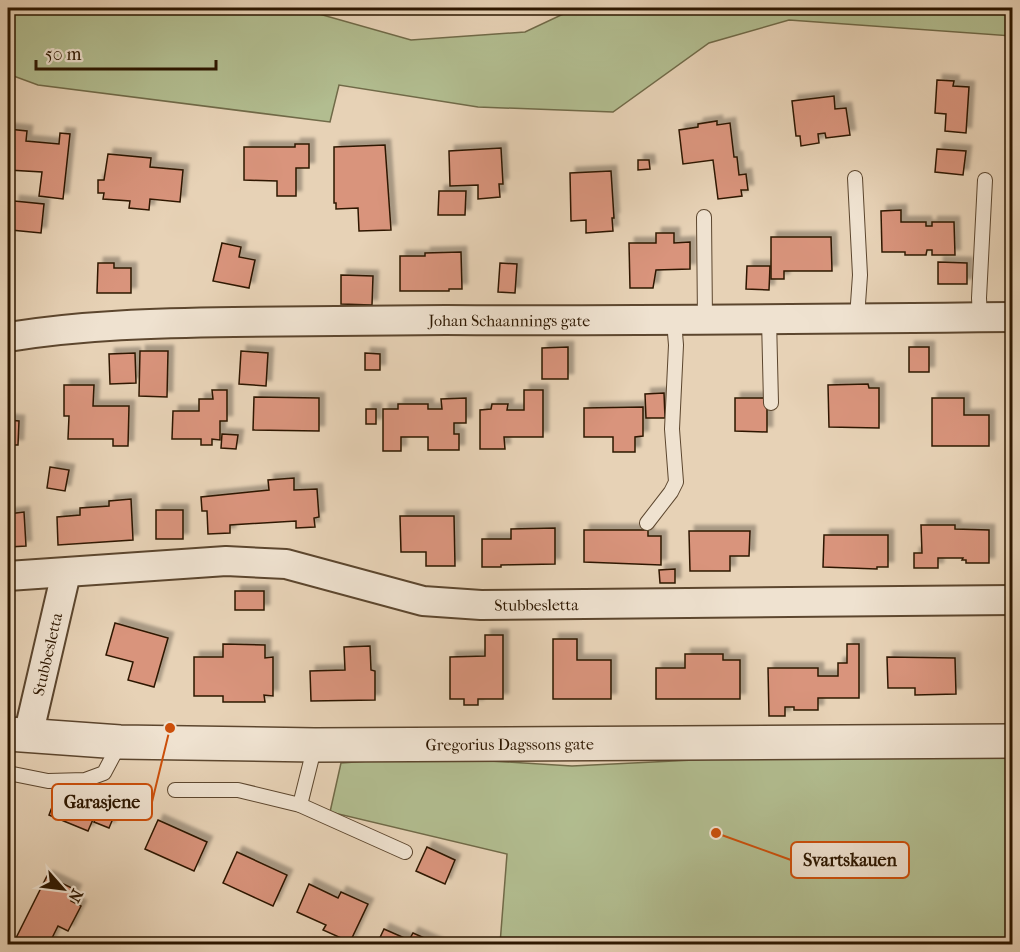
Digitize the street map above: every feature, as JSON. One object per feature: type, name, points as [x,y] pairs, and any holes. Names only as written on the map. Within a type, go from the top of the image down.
[{"type":"street","name":"Johan Schaannings gate","points":[[8,337],[40,332],[177,323],[1012,317]]},
{"type":"street","name":"Stubbesletta","points":[[8,576],[226,561],[286,564],[350,579],[423,601],[481,605],[712,601],[1012,600]]},
{"type":"street","name":"Stubbesletta","points":[[18,735],[66,573]]},
{"type":"street","name":"Gregorius Dagssons gate","points":[[18,735],[120,742],[315,745],[1012,741]]},
{"type":"lane","points":[[855,178],[860,275],[858,318]]},
{"type":"lane","points":[[980,318],[979,286],[985,180]]},
{"type":"lane","points":[[704,218],[705,320]]},
{"type":"lane","points":[[769,319],[771,404]]},
{"type":"lane","points":[[646,523],[671,492],[676,482],[672,429],[676,345],[674,321]]},
{"type":"lane","points":[[8,773],[48,781],[85,780],[104,773],[120,742]]},
{"type":"lane","points":[[300,805],[315,745]]},
{"type":"lane","points":[[175,790],[238,790],[300,805],[405,852]]},
{"type":"green space","points":[[8,8],[298,8],[411,40],[525,32],[576,8],[1012,8],[1012,36],[789,20],[709,43],[613,112],[478,107],[339,85],[330,122],[38,85],[8,74]]},
{"type":"green space","points":[[1012,754],[1012,944],[500,944],[507,854],[330,812],[341,763],[425,757],[572,766],[755,757]]},
{"type":"building","points":[[937,80],[954,81],[953,86],[969,87],[966,133],[945,131],[946,114],[935,113]]},
{"type":"building","points":[[1009,83],[1012,83],[1012,109],[1009,109]]},
{"type":"building","points":[[834,96],[835,109],[846,108],[850,135],[826,138],[825,133],[818,134],[819,143],[801,146],[800,136],[796,136],[792,101]]},
{"type":"building","points":[[717,121],[717,125],[730,123],[734,157],[737,157],[739,175],[746,174],[748,190],[741,190],[742,196],[718,199],[713,160],[683,164],[679,130]]},
{"type":"building","points":[[8,129],[27,131],[26,141],[59,144],[60,133],[70,134],[63,199],[39,196],[42,172],[8,170]]},
{"type":"building","points":[[295,144],[309,144],[309,168],[296,168],[296,196],[277,196],[277,181],[244,180],[244,147],[295,147]]},
{"type":"building","points":[[385,145],[391,230],[359,231],[358,208],[336,209],[336,203],[334,203],[334,147]]},
{"type":"building","points":[[501,148],[503,184],[499,184],[500,197],[478,199],[478,185],[450,186],[449,151]]},
{"type":"building","points":[[937,149],[966,151],[963,175],[935,172]]},
{"type":"building","points":[[108,154],[151,158],[150,167],[183,170],[180,202],[150,199],[149,210],[129,208],[130,201],[103,199],[104,193],[98,193],[98,180],[104,180]]},
{"type":"building","points":[[638,160],[649,160],[650,169],[638,170]]},
{"type":"building","points":[[611,171],[613,231],[586,233],[586,220],[571,221],[570,173]]},
{"type":"building","points":[[439,191],[466,191],[465,215],[438,215]]},
{"type":"building","points":[[14,201],[44,204],[41,233],[11,230]]},
{"type":"building","points":[[901,210],[901,222],[926,222],[926,226],[932,226],[932,222],[954,222],[955,255],[932,255],[932,250],[927,250],[926,255],[882,252],[881,211]]},
{"type":"building","points":[[656,233],[674,233],[674,243],[690,242],[690,269],[656,270],[653,288],[630,288],[629,243],[656,243]]},
{"type":"building","points":[[771,237],[831,237],[832,271],[784,271],[784,279],[771,279]]},
{"type":"building","points":[[222,243],[241,247],[239,257],[255,260],[249,288],[213,281]]},
{"type":"building","points":[[461,252],[462,289],[400,291],[400,256]]},
{"type":"building","points":[[938,262],[967,263],[967,284],[938,284]]},
{"type":"building","points":[[98,263],[114,263],[114,268],[131,268],[131,293],[97,293]]},
{"type":"building","points":[[500,263],[517,264],[515,293],[498,292]]},
{"type":"building","points":[[747,266],[770,266],[769,290],[746,289]]},
{"type":"building","points":[[341,275],[373,276],[372,305],[341,304]]},
{"type":"building","points":[[568,347],[568,379],[542,379],[542,348]]},
{"type":"building","points":[[909,347],[929,347],[929,372],[909,372]]},
{"type":"building","points":[[140,351],[168,351],[167,397],[139,396]]},
{"type":"building","points":[[241,351],[268,353],[266,386],[239,384]]},
{"type":"building","points":[[135,353],[136,383],[110,384],[109,354]]},
{"type":"building","points":[[365,353],[380,354],[380,370],[365,370]]},
{"type":"building","points":[[868,384],[869,388],[879,388],[879,428],[829,427],[828,385]]},
{"type":"building","points":[[64,385],[94,385],[93,406],[129,406],[128,446],[113,446],[113,439],[68,439],[69,416],[64,416]]},
{"type":"building","points":[[212,390],[227,390],[227,421],[220,421],[220,440],[212,439],[212,445],[201,445],[201,439],[172,439],[173,411],[199,411],[199,399],[213,399]]},
{"type":"building","points":[[524,390],[543,390],[543,437],[504,437],[505,449],[480,449],[480,410],[491,409],[492,404],[508,404],[507,410],[524,410]]},
{"type":"building","points":[[664,393],[665,418],[646,418],[645,394]]},
{"type":"building","points":[[254,397],[319,398],[319,431],[253,430]]},
{"type":"building","points":[[466,398],[466,423],[454,423],[454,434],[459,434],[459,450],[428,450],[428,437],[401,437],[401,451],[383,451],[383,409],[398,409],[398,404],[428,404],[428,409],[442,409],[441,399]]},
{"type":"building","points":[[735,398],[767,398],[767,432],[735,431]]},
{"type":"building","points":[[932,398],[964,398],[964,415],[989,415],[989,446],[932,446]]},
{"type":"building","points":[[643,407],[643,436],[635,437],[635,452],[613,452],[613,437],[584,437],[584,408]]},
{"type":"building","points":[[366,409],[376,409],[376,424],[366,424]]},
{"type":"building","points":[[8,420],[19,421],[18,445],[8,445]]},
{"type":"building","points":[[222,434],[238,435],[236,449],[221,448]]},
{"type":"building","points":[[50,467],[69,470],[65,491],[47,488]]},
{"type":"building","points":[[294,478],[294,490],[317,489],[319,517],[314,518],[315,527],[296,528],[296,521],[230,525],[230,533],[208,534],[207,511],[202,511],[201,497],[269,490],[268,480]]},
{"type":"building","points":[[131,499],[133,540],[58,545],[57,517],[80,515],[80,508],[109,506],[109,501]]},
{"type":"building","points":[[156,510],[183,510],[183,539],[156,539]]},
{"type":"building","points":[[24,512],[26,546],[9,547],[10,550],[8,550],[8,514]]},
{"type":"building","points":[[400,516],[454,516],[455,566],[426,566],[426,552],[401,552]]},
{"type":"building","points":[[921,525],[955,525],[955,529],[989,530],[989,563],[966,563],[966,560],[962,560],[963,558],[938,558],[938,568],[914,568],[914,553],[922,553]]},
{"type":"building","points":[[555,528],[555,564],[482,567],[482,539],[511,539],[511,529]]},
{"type":"building","points":[[584,530],[648,530],[648,536],[661,536],[661,565],[584,562]]},
{"type":"building","points":[[689,531],[750,531],[749,556],[730,556],[730,571],[690,571]]},
{"type":"building","points":[[824,535],[888,535],[888,567],[877,567],[877,569],[823,567]]},
{"type":"building","points":[[675,569],[675,583],[660,583],[659,570]]},
{"type":"building","points":[[235,591],[264,591],[264,610],[235,610]]},
{"type":"building","points":[[115,623],[168,638],[154,687],[128,680],[133,662],[106,655]]},
{"type":"building","points":[[485,635],[503,635],[503,699],[478,699],[478,705],[464,705],[464,699],[450,699],[450,657],[485,656]]},
{"type":"building","points":[[553,639],[577,639],[577,660],[611,660],[611,699],[553,699]]},
{"type":"building","points":[[223,644],[265,645],[265,658],[273,657],[273,696],[264,695],[265,702],[223,702],[223,696],[194,696],[194,657],[223,657]]},
{"type":"building","points":[[847,644],[859,644],[859,698],[818,698],[818,710],[794,710],[794,707],[785,707],[785,716],[769,716],[768,668],[818,668],[818,676],[838,676],[838,663],[847,663]]},
{"type":"building","points":[[370,646],[371,670],[375,671],[375,700],[311,701],[310,671],[345,670],[344,647]]},
{"type":"building","points":[[685,654],[723,654],[723,660],[740,660],[740,699],[656,699],[656,668],[685,668]]},
{"type":"building","points":[[887,657],[955,658],[956,694],[915,695],[915,688],[888,688]]},
{"type":"building","points":[[57,794],[97,810],[88,831],[49,815]]},
{"type":"building","points":[[102,803],[117,809],[109,828],[94,822]]},
{"type":"building","points":[[158,820],[207,842],[194,871],[145,849]]},
{"type":"building","points":[[427,847],[455,860],[445,884],[416,871]]},
{"type":"building","points":[[237,852],[287,875],[273,906],[223,883]]},
{"type":"building","points":[[47,876],[76,890],[71,901],[81,906],[68,931],[58,926],[49,944],[13,944]]},
{"type":"building","points":[[309,884],[338,898],[341,892],[368,904],[350,942],[323,930],[326,925],[297,912]]},
{"type":"building","points":[[384,929],[409,940],[413,933],[438,944],[377,944]]},
{"type":"place","name":"Garasjene","points":[[170,728]]},
{"type":"place","name":"Svartskauen","points":[[716,833]]}]
